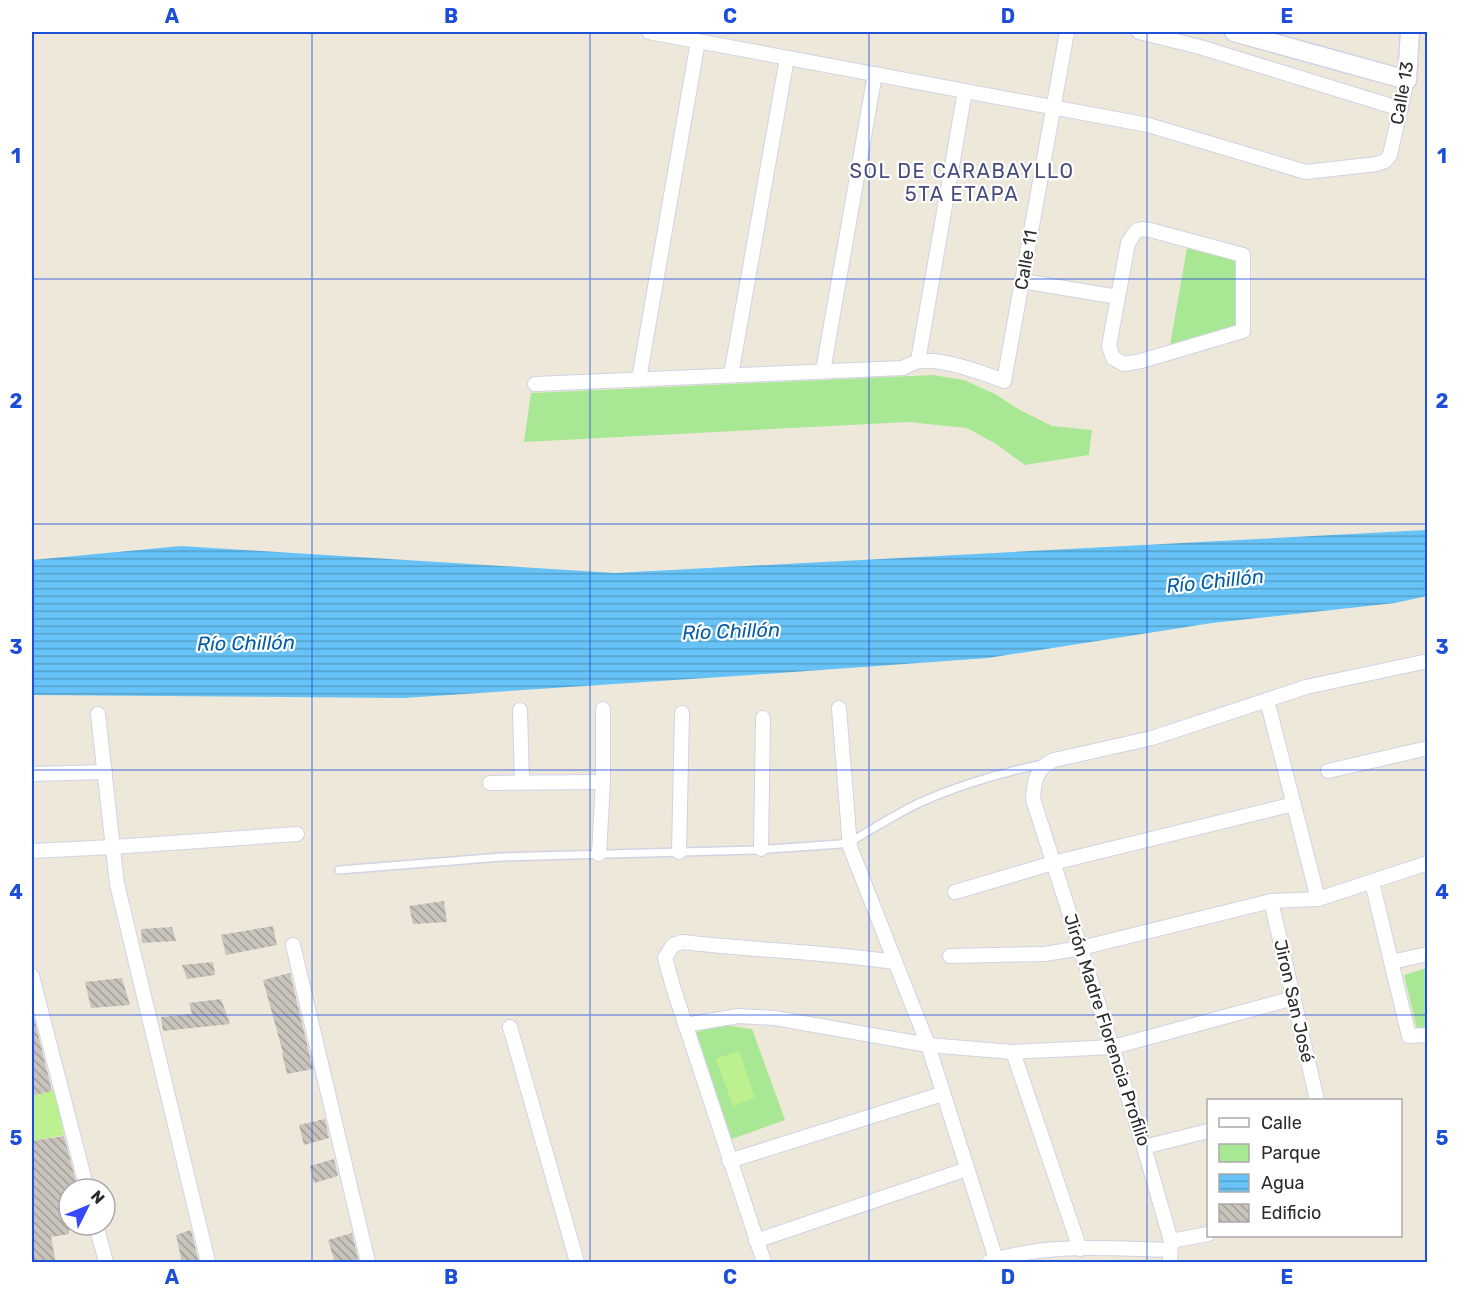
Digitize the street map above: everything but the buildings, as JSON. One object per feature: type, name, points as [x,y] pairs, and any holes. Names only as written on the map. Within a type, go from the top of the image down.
[{"type":"street","points":[[649,32],[1053,108]]},
{"type":"street","name":"Calle 11","points":[[918,361],[965,367],[1004,381],[1067,32]]},
{"type":"street","points":[[1139,32],[1200,46],[1401,109]]},
{"type":"street","points":[[1234,32],[1407,80]]},
{"type":"street","name":"Calle 13","points":[[1053,108],[1148,125],[1306,172],[1377,164],[1385,161],[1390,155],[1407,80],[1410,32]]},
{"type":"street","points":[[639,380],[698,41]]},
{"type":"street","points":[[731,375],[787,57]]},
{"type":"street","points":[[823,371],[875,74]]},
{"type":"street","points":[[535,384],[903,368],[918,361],[965,91]]},
{"type":"street","points":[[1150,230],[1240,254],[1245,259],[1244,328],[1240,333],[1124,364],[1113,358],[1109,346],[1118,297],[1128,243],[1136,231],[1150,230]]},
{"type":"street","points":[[1022,281],[1118,297]]},
{"type":"street","points":[[1048,763],[1161,735],[1306,687],[1428,661]]},
{"type":"street","points":[[1267,700],[1318,899]]},
{"type":"street","points":[[839,708],[850,847],[928,1046],[967,1169],[991,1261],[1040,1251],[1080,1249],[1170,1251],[1207,1235]]},
{"type":"street","points":[[520,710],[522,783]]},
{"type":"street","points":[[599,854],[603,782],[603,710]]},
{"type":"street","points":[[679,852],[682,713]]},
{"type":"street","points":[[98,714],[117,884],[208,1263]]},
{"type":"street","points":[[761,849],[763,718]]},
{"type":"street","points":[[1328,771],[1428,748]]},
{"type":"street","name":"Jirón Madre Florencia Profilio","points":[[1048,763],[1035,778],[1033,799],[1144,1147],[1170,1251]]},
{"type":"street","points":[[32,774],[105,772]]},
{"type":"street","points":[[490,783],[603,782]]},
{"type":"street","points":[[955,892],[1053,863],[1294,804]]},
{"type":"street","points":[[32,851],[297,834]]},
{"type":"street","points":[[950,956],[1045,954],[1081,948],[1271,901],[1318,899],[1428,863]]},
{"type":"street","points":[[1372,882],[1409,1036],[1428,1035]]},
{"type":"street","name":"Jiron San José","points":[[1271,901],[1317,1099]]},
{"type":"street","points":[[764,1263],[665,958],[673,945],[682,942],[746,950],[847,955],[894,962]]},
{"type":"street","points":[[293,945],[368,1263]]},
{"type":"street","points":[[1391,962],[1428,954]]},
{"type":"street","points":[[32,976],[84,1177]]},
{"type":"street","points":[[685,1025],[738,1016],[775,1018],[928,1046],[1012,1052],[1113,1047],[1294,998]]},
{"type":"street","points":[[510,1027],[577,1263]]},
{"type":"street","points":[[1012,1052],[1080,1249]]},
{"type":"street","points":[[729,1161],[942,1094]]},
{"type":"street","points":[[1144,1147],[1207,1131]]},
{"type":"street","points":[[756,1240],[967,1169]]},
{"type":"street","points":[[99,1237],[106,1263]]},
{"type":"lane","points":[[339,870],[502,857],[761,849],[850,842],[917,804],[950,790],[999,774],[1048,763]]},
{"type":"green space","points":[[1187,248],[1237,261],[1236,326],[1170,345]]},
{"type":"green space","points":[[933,375],[964,380],[995,394],[1052,426],[1092,430],[1089,455],[1025,465],[996,444],[967,428],[908,422],[524,442],[531,393]]},
{"type":"green space","points":[[1427,968],[1427,1028],[1417,1029],[1404,975]]},
{"type":"green space","points":[[724,1025],[752,1029],[785,1120],[732,1139],[693,1033]]},
{"type":"green space","points":[[739,1051],[755,1098],[733,1106],[716,1059]]},
{"type":"green space","points":[[55,1090],[64,1135],[32,1141],[32,1096]]},
{"type":"water","name":"Río Chillón","points":[[1427,530],[1427,596],[1395,603],[1212,623],[988,658],[403,698],[32,695],[32,560],[181,546],[615,573]]},
{"type":"district","name":"SOL DE CARABAYLLO 5TA ETAPA","points":[[962,182]]}]
